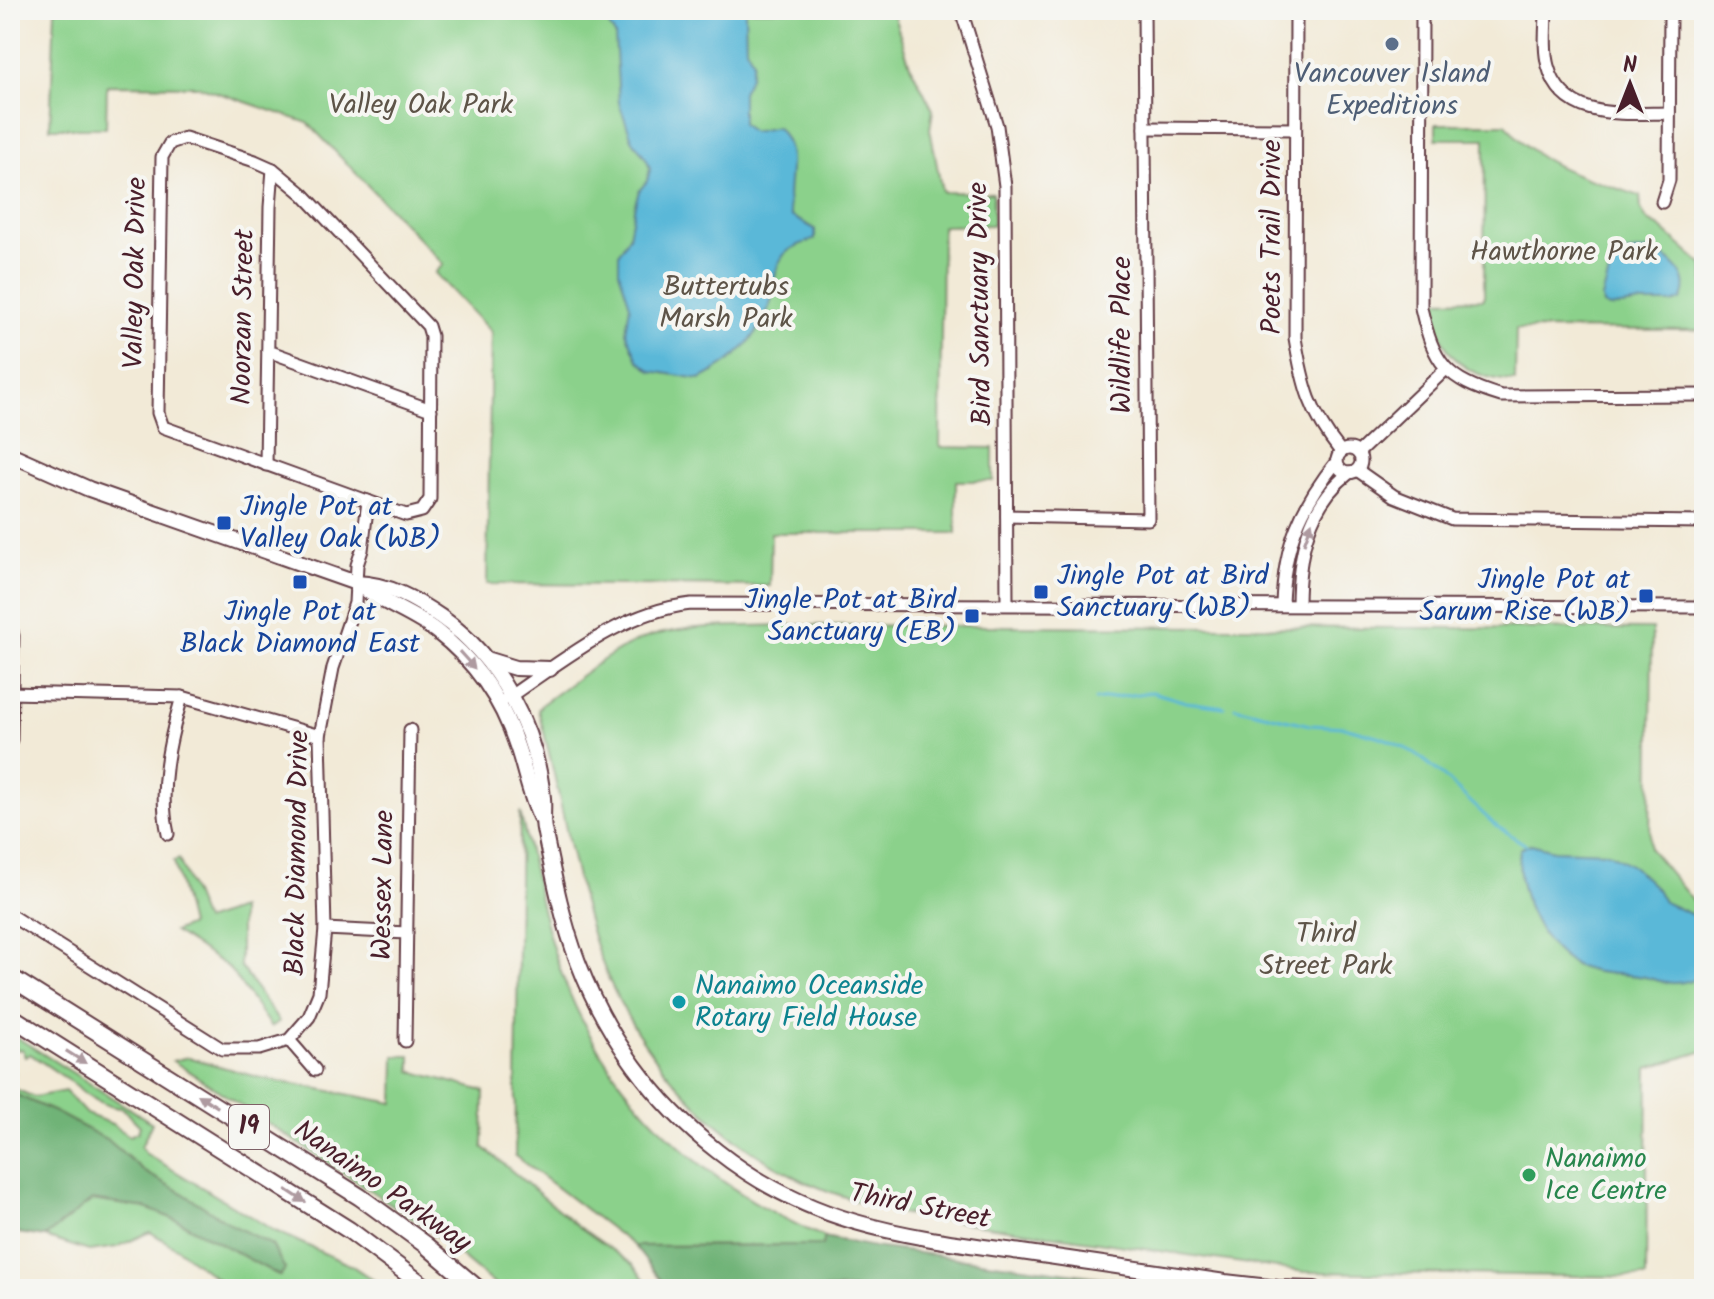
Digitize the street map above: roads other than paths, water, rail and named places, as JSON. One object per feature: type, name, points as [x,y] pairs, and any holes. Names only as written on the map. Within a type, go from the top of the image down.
[{"type":"highway","name":"Nanaimo Parkway","points":[[10,977],[360,1197],[410,1232],[478,1289]]},
{"type":"highway","name":"Nanaimo Parkway","points":[[10,1016],[327,1215],[428,1289]]},
{"type":"main road","points":[[10,454],[100,493],[356,583],[378,584],[415,600],[447,621],[485,658],[498,665],[550,669]]},
{"type":"main road","points":[[356,583],[373,597],[413,615],[445,638],[505,699]]},
{"type":"main road","points":[[485,658],[505,699]]},
{"type":"main road","name":"Third Street","points":[[505,699],[532,799],[543,824],[574,951],[596,1004],[640,1074],[678,1117],[715,1150],[763,1183],[831,1215],[890,1232],[1225,1282],[1315,1289]]},
{"type":"street","name":"Bird Sanctuary Drive","points":[[961,10],[997,126],[1005,186],[1007,604]]},
{"type":"street","name":"Wildlife Place","points":[[1007,516],[1148,519],[1144,10]]},
{"type":"street","name":"Poets Trail Drive","points":[[1296,10],[1295,338],[1303,386],[1339,456]]},
{"type":"street","points":[[1422,10],[1421,308],[1429,344],[1445,370],[1472,387],[1501,396],[1704,395]]},
{"type":"street","points":[[1546,10],[1548,67],[1568,98],[1592,111],[1669,113]]},
{"type":"street","points":[[1662,202],[1669,180],[1670,10]]},
{"type":"street","points":[[1145,128],[1295,129]]},
{"type":"street","name":"Valley Oak Drive","points":[[185,138],[255,161],[273,169],[303,194],[428,326],[431,336],[431,410],[430,499],[422,511],[406,515],[166,429],[159,419],[162,157],[170,143],[185,138]]},
{"type":"street","name":"Noorzan Street","points":[[266,465],[273,169]]},
{"type":"street","points":[[268,351],[431,410]]},
{"type":"street","points":[[1358,453],[1445,370]]},
{"type":"street","points":[[1282,604],[1289,546],[1305,507],[1339,456],[1347,449],[1358,453]]},
{"type":"street","points":[[1298,605],[1299,568],[1306,537],[1332,486],[1361,463],[1358,453]]},
{"type":"street","points":[[1339,456],[1342,471],[1353,472],[1394,496],[1452,519],[1704,522]]},
{"type":"street","points":[[356,583],[368,501]]},
{"type":"street","name":"Black Diamond Drive","points":[[289,1040],[309,1017],[319,993],[325,929],[320,736],[333,668],[355,603],[356,583]]},
{"type":"street","points":[[505,699],[628,620],[674,606],[709,603],[1704,607]]},
{"type":"street","points":[[10,623],[13,636],[11,740]]},
{"type":"street","points":[[11,693],[182,697],[320,736]]},
{"type":"street","points":[[168,834],[163,811],[164,796],[170,738],[182,697]]},
{"type":"street","name":"Wessex Lane","points":[[405,1041],[410,730]]},
{"type":"street","points":[[10,915],[222,1049],[259,1049],[289,1040],[315,1070]]},
{"type":"street","points":[[325,929],[407,933]]},
{"type":"water","points":[[598,10],[745,10],[746,48],[753,61],[750,77],[742,92],[742,124],[752,132],[777,127],[785,138],[790,160],[788,193],[791,216],[815,229],[815,239],[789,250],[780,261],[772,298],[754,336],[724,365],[700,379],[651,371],[638,360],[626,332],[630,305],[619,271],[619,253],[629,236],[639,191],[647,181],[650,169],[632,139],[619,103],[615,35]]},
{"type":"water","points":[[1649,250],[1664,257],[1682,275],[1684,291],[1681,300],[1609,308],[1603,305],[1602,298],[1613,259],[1623,253]]},
{"type":"water","points":[[1531,844],[1554,850],[1608,852],[1634,867],[1657,889],[1664,902],[1695,916],[1704,927],[1704,977],[1669,983],[1595,972],[1571,963],[1548,941],[1525,897],[1519,864],[1520,849]]},
{"type":"waterway","points":[[1095,700],[1152,692],[1186,702],[1224,707]]},
{"type":"waterway","points":[[1235,707],[1310,725],[1344,727],[1384,738],[1415,753],[1495,825],[1526,845]]},
{"type":"waterway","points":[[1699,978],[1704,987]]},
{"type":"place","name":"Vancouver Island Expeditions","points":[[1392,44]]},
{"type":"place","name":"Jingle Pot at Valley Oak (WB)","points":[[224,523]]},
{"type":"place","name":"Jingle Pot at Black Diamond East","points":[[300,582]]},
{"type":"place","name":"Jingle Pot at Bird Sanctuary (WB)","points":[[1041,592]]},
{"type":"place","name":"Jingle Pot at Sarum Rise (WB)","points":[[1646,596]]},
{"type":"place","name":"Jingle Pot at Bird Sanctuary (EB)","points":[[972,616]]},
{"type":"place","name":"Nanaimo Oceanside Rotary Field House","points":[[679,1002]]},
{"type":"place","name":"Nanaimo Ice Centre","points":[[1529,1175]]},
{"type":"park label","name":"Valley Oak Park","points":[[421,105]]},
{"type":"park label","name":"Hawthorne Park","points":[[1564,252]]},
{"type":"park label","name":"Buttertubs Marsh Park","points":[[726,303]]},
{"type":"park label","name":"Third Street Park","points":[[1326,950]]}]
